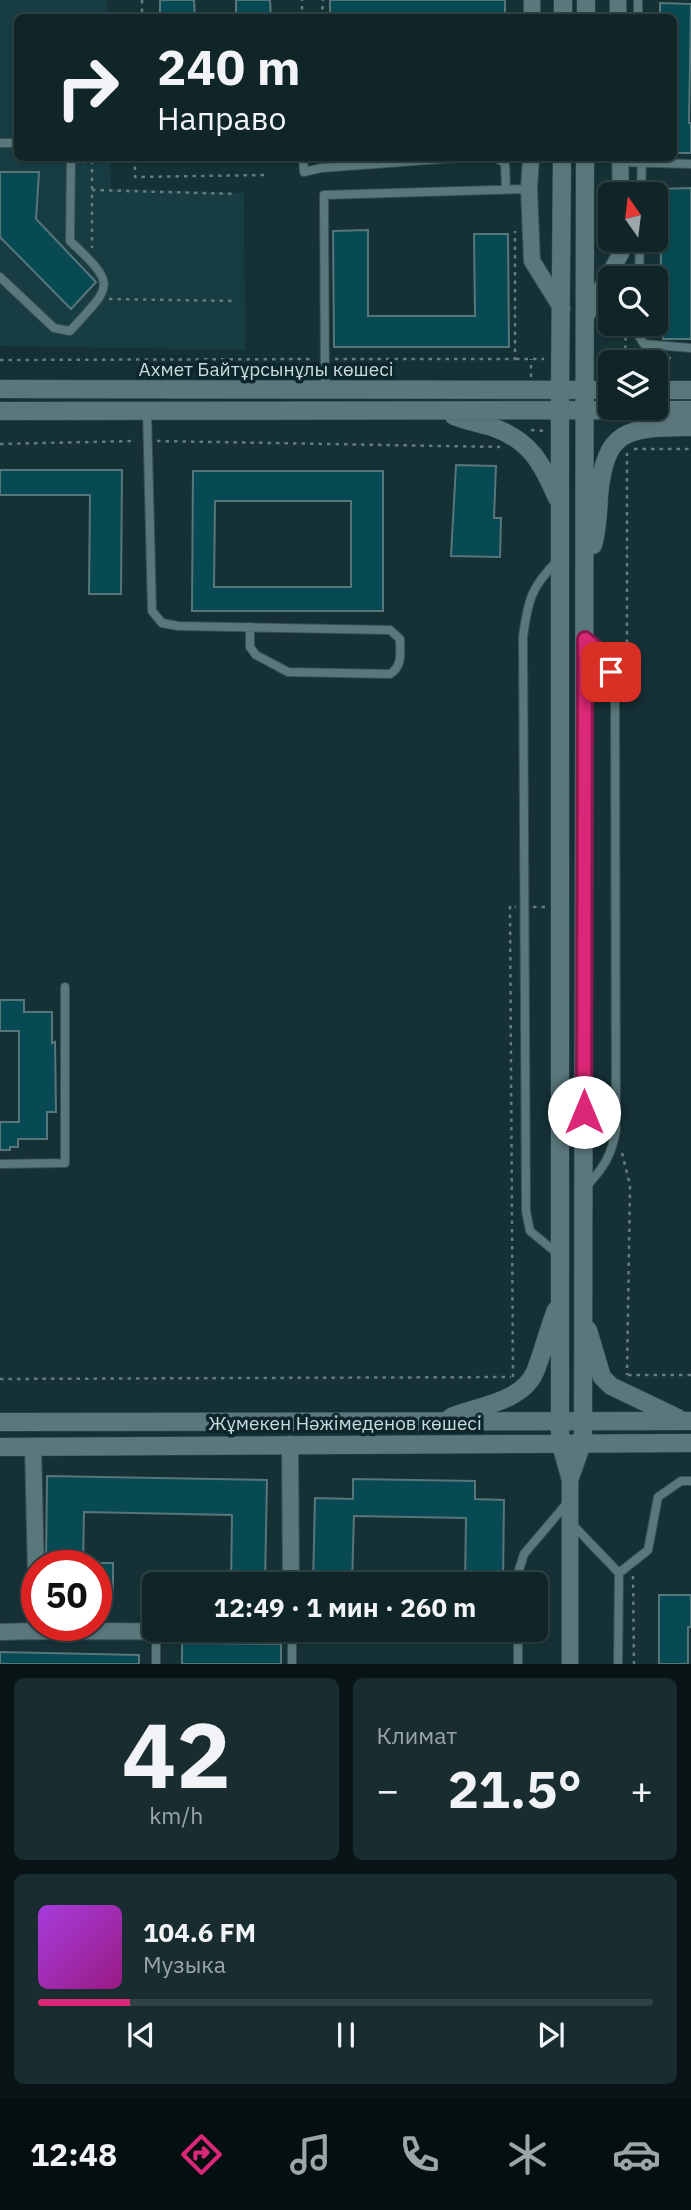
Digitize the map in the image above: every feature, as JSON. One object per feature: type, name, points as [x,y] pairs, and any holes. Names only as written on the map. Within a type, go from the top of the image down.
[{"type":"main road","points":[[560,1444],[562,161]]},
{"type":"main road","points":[[583,1443],[586,161]]},
{"type":"main road","name":"Ахмет Байтұрсынұлы көшесі","points":[[0,389],[598,391]]},
{"type":"main road","points":[[668,390],[691,390]]},
{"type":"main road","points":[[0,411],[691,410]]},
{"type":"main road","points":[[441,411],[465,421],[492,427],[520,440],[543,465],[560,506]]},
{"type":"main road","points":[[585,568],[597,530],[601,472],[607,452],[618,438],[635,430],[691,427]]},
{"type":"main road","points":[[439,1422],[502,1400],[523,1388],[534,1374],[560,1300]]},
{"type":"main road","points":[[583,1318],[593,1340],[602,1377],[611,1386],[690,1422]]},
{"type":"main road","name":"Жұмекен Нәжімеденов көшесі","points":[[0,1422],[690,1422]]},
{"type":"main road","name":"Жұмекен Нәжімеденов көшесі","points":[[0,1447],[691,1443]]},
{"type":"street","points":[[531,161],[529,189],[532,261],[562,309]]},
{"type":"street","points":[[620,161],[621,182]]},
{"type":"street","points":[[585,318],[621,252]]},
{"type":"street","points":[[570,1480],[583,1443]]},
{"type":"street","points":[[290,1444],[292,1572]]},
{"type":"street","points":[[560,1444],[570,1480],[570,1664]]},
{"type":"street","points":[[33,1447],[35,1550]]},
{"type":"street","points":[[0,1632],[21,1627]]},
{"type":"street","points":[[112,1629],[142,1631]]},
{"type":"lane","points":[[0,277],[54,328],[70,331],[99,299],[105,284],[104,276],[70,241],[71,161]]},
{"type":"lane","points":[[303,161],[304,172],[399,161]]},
{"type":"lane","points":[[501,161],[505,163],[506,189]]},
{"type":"lane","points":[[641,182],[642,161]]},
{"type":"lane","points":[[654,161],[691,164]]},
{"type":"lane","points":[[325,390],[324,195],[529,189]]},
{"type":"lane","points":[[640,336],[644,344],[691,348]]},
{"type":"lane","points":[[147,411],[152,611],[162,623],[178,626],[250,627],[390,630],[400,639],[400,662],[390,674],[288,672],[250,647],[250,627]]},
{"type":"lane","points":[[560,558],[542,576],[528,601],[523,637],[526,1211],[530,1231],[560,1256]]},
{"type":"lane","points":[[584,1189],[605,1166],[616,1130],[615,696],[611,672],[599,651],[585,639]]},
{"type":"lane","points":[[0,1164],[65,1163],[65,986]]},
{"type":"lane","points":[[619,1573],[648,1550],[657,1497],[681,1481],[691,1481]]},
{"type":"lane","points":[[519,1572],[524,1554],[570,1500]]},
{"type":"lane","points":[[571,1523],[619,1573],[618,1664]]},
{"type":"lane","points":[[156,1642],[156,1664]]},
{"type":"lane","points":[[292,1642],[292,1664]]},
{"type":"lane","points":[[518,1642],[518,1664]]},
{"type":"path","points":[[85,161],[92,162],[92,261]]},
{"type":"path","points":[[135,161],[135,177],[265,175]]},
{"type":"path","points":[[92,190],[236,194]]},
{"type":"path","points":[[99,299],[236,301]]},
{"type":"path","points":[[668,358],[678,358]]},
{"type":"path","points":[[515,359],[561,359]]},
{"type":"path","points":[[586,359],[598,359]]},
{"type":"path","points":[[530,411],[529,430],[560,431]]},
{"type":"path","points":[[0,444],[148,440],[505,448],[520,440]]},
{"type":"path","points":[[615,696],[627,656],[627,449]]},
{"type":"path","points":[[616,1130],[630,1185],[627,1375]]},
{"type":"path","points":[[611,1386],[627,1375],[691,1375]]},
{"type":"path","points":[[0,1379],[512,1377]]},
{"type":"path","points":[[633,1562],[634,1664]]},
{"type":"shaded area","points":[[0,0],[107,0],[107,14],[14,14],[14,161],[110,161],[111,188],[244,193],[245,350],[0,346]]},
{"type":"building","points":[[160,0],[194,0],[195,14],[160,14]]},
{"type":"building","points":[[236,0],[270,0],[271,14],[236,14]]},
{"type":"building","points":[[330,0],[505,0],[505,14],[330,14]]},
{"type":"building","points":[[660,3],[691,4],[691,153],[677,153],[677,14],[660,14]]},
{"type":"building","points":[[0,172],[39,172],[36,219],[96,282],[71,309],[0,237]]},
{"type":"building","points":[[691,188],[691,339],[663,339],[663,336],[668,336],[668,266],[661,266],[661,252],[668,252],[668,189]]},
{"type":"building","points":[[368,230],[368,316],[475,316],[474,234],[508,234],[509,347],[334,347],[333,231]]},
{"type":"building","points":[[456,465],[496,466],[494,518],[501,518],[500,557],[451,556]]},
{"type":"building","points":[[0,470],[122,470],[121,594],[89,594],[90,495],[0,495]]},
{"type":"building","points":[[193,471],[383,471],[383,611],[192,611]],"holes":[[[215,501],[351,501],[351,587],[214,587]]]},
{"type":"building","points":[[0,1000],[24,1000],[24,1012],[52,1012],[52,1043],[55,1042],[56,1112],[47,1112],[47,1139],[18,1139],[18,1147],[10,1147],[10,1150],[0,1150],[0,1122],[19,1122],[19,1031],[0,1031]]},
{"type":"building","points":[[47,1476],[267,1480],[265,1572],[231,1572],[232,1515],[84,1512],[83,1550],[46,1550]]},
{"type":"building","points":[[353,1479],[475,1481],[475,1499],[504,1500],[503,1572],[465,1572],[466,1518],[354,1516],[352,1572],[313,1572],[315,1498],[353,1499]]},
{"type":"building","points":[[112,1563],[113,1563],[112,1597]]},
{"type":"building","points":[[659,1595],[691,1595],[688,1664],[659,1664]]},
{"type":"building","points":[[182,1643],[281,1644],[281,1664],[182,1664]]},
{"type":"building","points":[[0,1652],[139,1655],[139,1664],[0,1664]]},
{"type":"route","points":[[584,1112],[585,639],[599,651],[611,672]]}]
